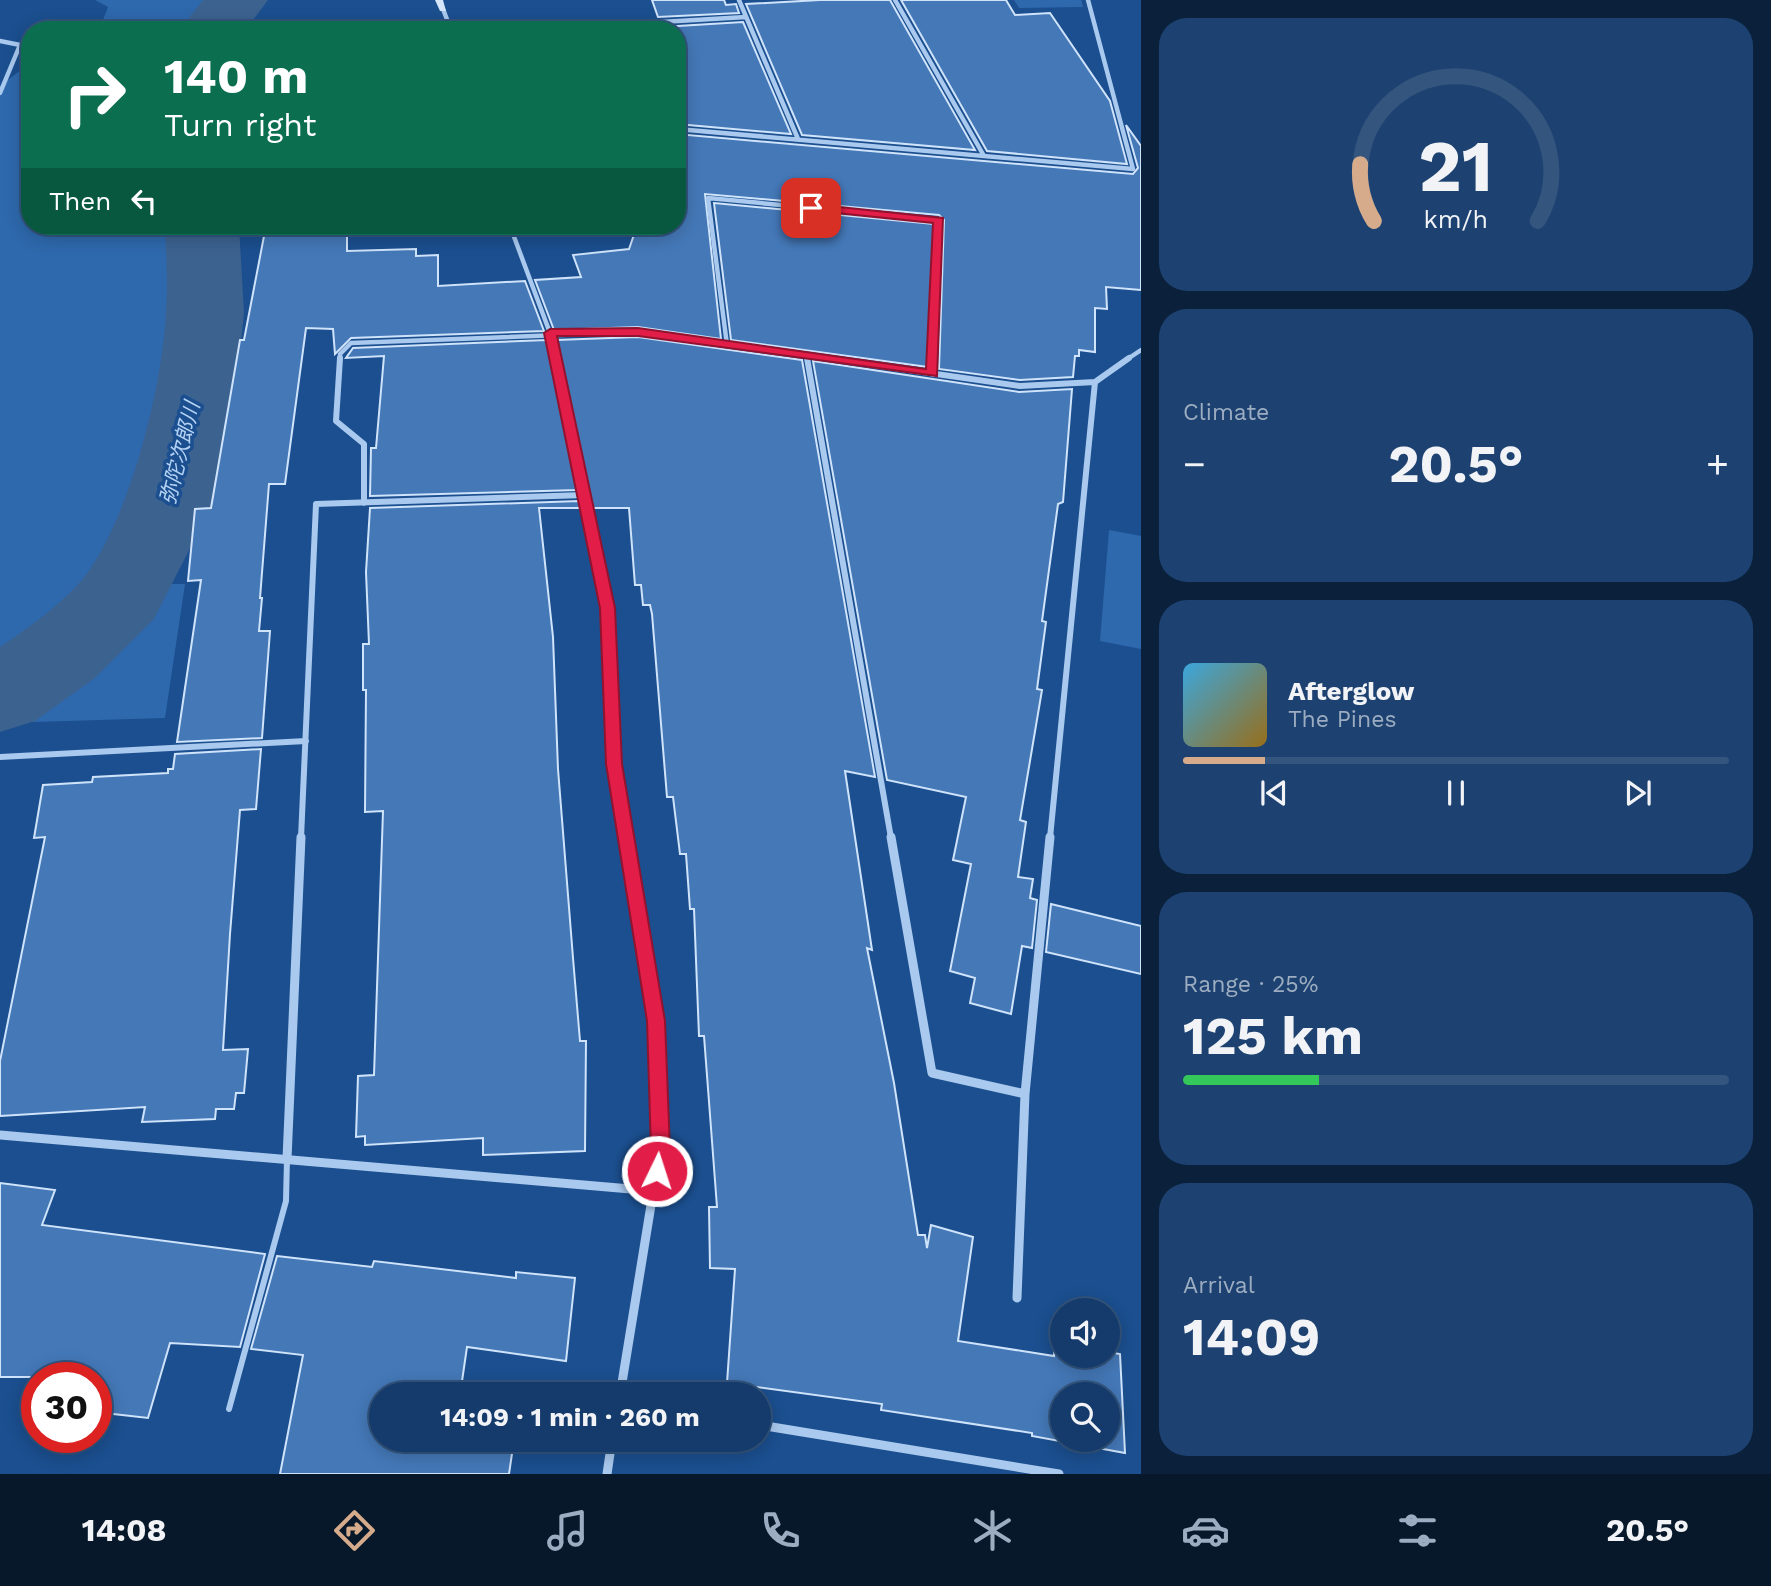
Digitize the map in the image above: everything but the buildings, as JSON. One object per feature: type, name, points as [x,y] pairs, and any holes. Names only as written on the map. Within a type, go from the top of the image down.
[{"type":"street","points":[[739,0],[798,139]]},
{"type":"street","points":[[895,0],[984,156]]},
{"type":"street","points":[[686,130],[1133,169],[1088,0]]},
{"type":"street","points":[[678,21],[746,17]]},
{"type":"street","points":[[0,41],[20,45],[0,93]]},
{"type":"street","points":[[727,345],[708,198],[939,220],[933,374]]},
{"type":"street","points":[[513,235],[550,333],[607,608],[614,764],[656,1021],[660,1150],[622,1382]]},
{"type":"street","points":[[364,503],[364,444],[336,421],[340,354],[351,343],[550,333],[638,332],[1020,386],[1095,382],[1141,350]]},
{"type":"street","points":[[807,356],[932,1073],[1025,1094]]},
{"type":"street","points":[[1017,1298],[1025,1094],[1095,382]]},
{"type":"street","points":[[286,1159],[316,505],[584,495]]},
{"type":"street","points":[[0,757],[306,741]]},
{"type":"street","points":[[0,1135],[654,1191]]},
{"type":"street","points":[[771,1427],[1059,1474]]},
{"type":"street","points":[[607,1474],[610,1452]]},
{"type":"lane","points":[[229,1409],[286,1201],[286,1159]]},
{"type":"shaded area","points":[[95,0],[213,0],[200,15],[204,21],[103,21],[108,7]]},
{"type":"shaded area","points":[[1014,0],[1081,0],[1083,7],[1019,8]]},
{"type":"shaded area","points":[[21,70],[21,235],[184,235],[169,391],[140,508],[67,620],[0,665],[0,86]]},
{"type":"shaded area","points":[[1109,530],[1141,536],[1141,649],[1100,641]]},
{"type":"shaded area","points":[[148,584],[185,584],[165,718],[0,723],[0,715],[126,617]]},
{"type":"waterway","name":"弥陀次郎川","points":[[221,21],[219,19],[238,0]]},
{"type":"waterway","name":"弥陀次郎川","points":[[0,696],[61,654],[121,596],[169,503],[194,398],[205,313],[202,235]]},
{"type":"route","points":[[657,1171],[660,1150],[656,1021],[614,764],[607,608],[550,333],[638,332],[933,374],[939,220],[811,208]]}]
